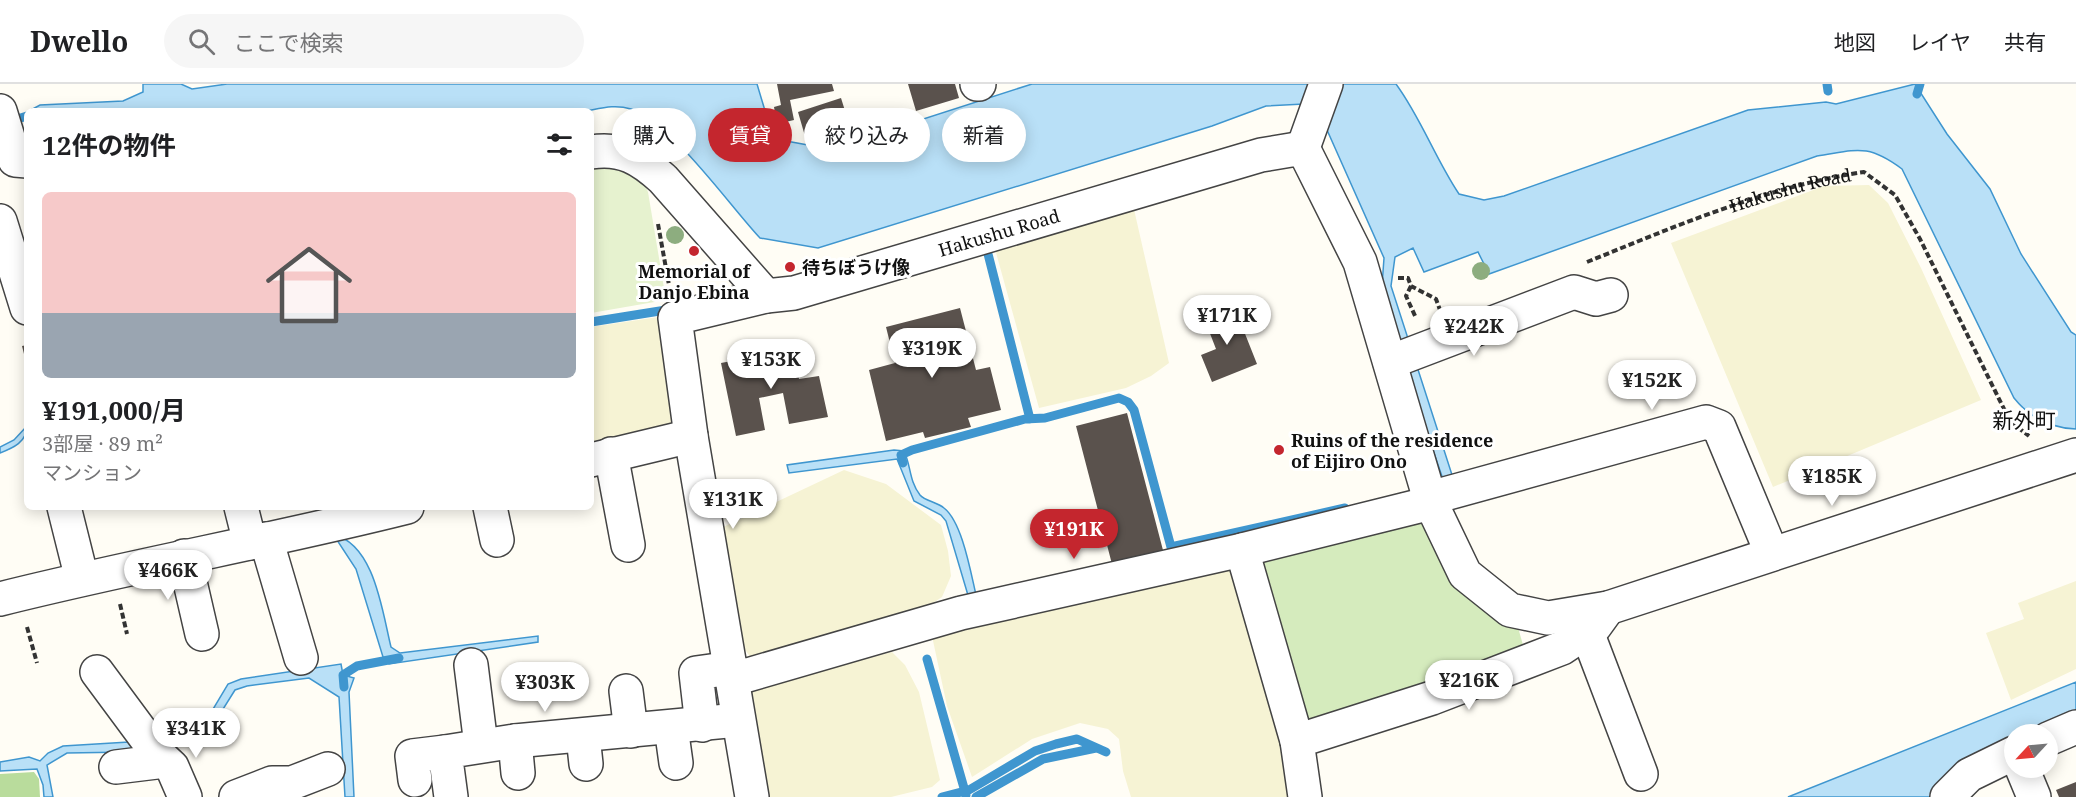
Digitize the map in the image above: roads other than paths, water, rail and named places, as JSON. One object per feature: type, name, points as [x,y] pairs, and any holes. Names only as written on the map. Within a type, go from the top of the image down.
[{"type":"street","points":[[1322,96],[1303,148],[1360,262],[1431,501],[1465,574],[1510,610],[1548,618],[1597,620]]},
{"type":"street","name":"Hakushu Road","points":[[691,436],[675,318],[766,296],[794,293],[1261,154],[1303,148]]},
{"type":"street","points":[[594,152],[604,150],[633,155],[647,165],[663,179],[766,296]]},
{"type":"street","points":[[2,234],[24,299]]},
{"type":"street","points":[[1390,362],[1574,292],[1596,298],[1611,295]]},
{"type":"street","points":[[726,673],[961,613],[1242,550],[1431,501],[1706,422],[1712,413],[1772,554]]},
{"type":"street","points":[[628,545],[601,457],[691,436],[726,673],[707,724],[676,763]]},
{"type":"street","points":[[1297,741],[1432,698],[1562,648],[1597,620],[1772,554],[2074,456]]},
{"type":"street","points":[[65,510],[82,579]]},
{"type":"street","points":[[242,510],[258,541],[301,658]]},
{"type":"street","points":[[2,592],[82,579],[341,524],[396,510]]},
{"type":"street","points":[[491,510],[497,540]]},
{"type":"street","points":[[1242,550],[1297,741],[1305,797]]},
{"type":"street","points":[[184,556],[202,634]]},
{"type":"street","points":[[1597,620],[1641,774]]},
{"type":"street","points":[[471,665],[481,745]]},
{"type":"street","points":[[97,672],[156,750],[172,767],[185,797]]},
{"type":"street","points":[[626,691],[631,731]]},
{"type":"street","points":[[1382,732],[1413,718],[1432,698]]},
{"type":"street","points":[[415,780],[412,756],[481,745],[524,756],[585,750],[631,731],[707,724]]},
{"type":"street","points":[[707,724],[752,797]]},
{"type":"street","points":[[2058,735],[2076,727]]},
{"type":"street","points":[[116,767],[156,750]]},
{"type":"street","points":[[445,752],[451,797]]},
{"type":"street","points":[[1947,797],[1969,775],[2004,758]]},
{"type":"street","points":[[237,797],[272,783],[292,783],[328,769]]},
{"type":"street","points":[[2026,778],[2034,797]]},
{"type":"water","points":[[143,84],[181,84],[192,89],[227,84],[757,84],[764,108],[708,108],[708,162],[792,162],[792,142],[804,144],[804,162],[930,162],[930,117],[942,113],[942,162],[1026,162],[1026,108],[958,108],[1032,84],[1396,84],[1413,110],[1459,194],[1484,200],[1504,196],[1748,110],[1826,102],[1836,104],[1915,84],[1947,134],[1990,189],[2021,254],[2071,332],[2076,335],[2076,429],[2058,427],[2041,421],[2014,398],[1902,169],[1880,155],[1861,150],[1817,156],[1489,274],[1478,252],[1424,272],[1413,248],[1395,257],[1391,286],[1454,481],[1446,488],[1403,363],[1382,286],[1384,258],[1323,121],[1304,104],[1266,106],[1212,126],[818,248],[760,238],[695,162],[696,108],[34,108],[40,105],[123,101],[143,92]]},
{"type":"water","points":[[24,429],[22,440],[0,453],[0,447],[14,440]]},
{"type":"water","points":[[894,450],[904,451],[916,490],[920,495],[938,504],[951,515],[961,537],[977,599],[970,602],[946,521],[941,515],[914,501],[897,459],[789,473],[787,465]]},
{"type":"water","points":[[333,534],[347,541],[359,551],[367,565],[380,598],[391,647],[400,653],[538,636],[538,642],[389,664],[388,659],[383,657],[356,569]]},
{"type":"water","points":[[341,664],[343,675],[354,678],[349,692],[354,797],[345,797],[339,697],[309,678],[247,686],[235,690],[210,730],[172,745],[130,752],[67,753],[47,765],[53,797],[44,797],[43,785],[37,769],[0,771],[0,762],[29,757],[40,761],[48,753],[63,746],[129,742],[193,729],[206,721],[228,684],[241,679]]},
{"type":"water","points":[[2076,682],[2076,721],[2058,728],[2058,724],[2004,724],[2004,753],[1938,797],[1788,797]]},
{"type":"waterway","points":[[1827,84],[1828,91]]},
{"type":"waterway","points":[[1917,94],[1920,84]]},
{"type":"waterway","points":[[8,122],[24,117]]},
{"type":"waterway","points":[[988,254],[1030,419]]},
{"type":"waterway","points":[[594,322],[666,310]]},
{"type":"waterway","points":[[903,463],[901,455],[912,450],[1025,419],[1045,418],[1119,398],[1128,402],[1134,410],[1171,547],[1345,508]]},
{"type":"waterway","points":[[344,687],[343,675],[357,666],[399,658]]},
{"type":"waterway","points":[[927,659],[966,795]]},
{"type":"waterway","points":[[942,797],[969,790],[1035,751],[1056,744],[1077,739],[1106,752]]},
{"type":"waterway","points":[[976,797],[1043,759],[1096,748]]},
{"type":"place","name":"Memorial of Danjo Ebina","points":[[694,251]]},
{"type":"place","name":"待ちぼうけ像","points":[[790,267]]},
{"type":"place","name":"Ruins of the residence of Eijiro Ono","points":[[1279,450]]},
{"type":"district","name":"新外町","points":[[2024,420]]}]
